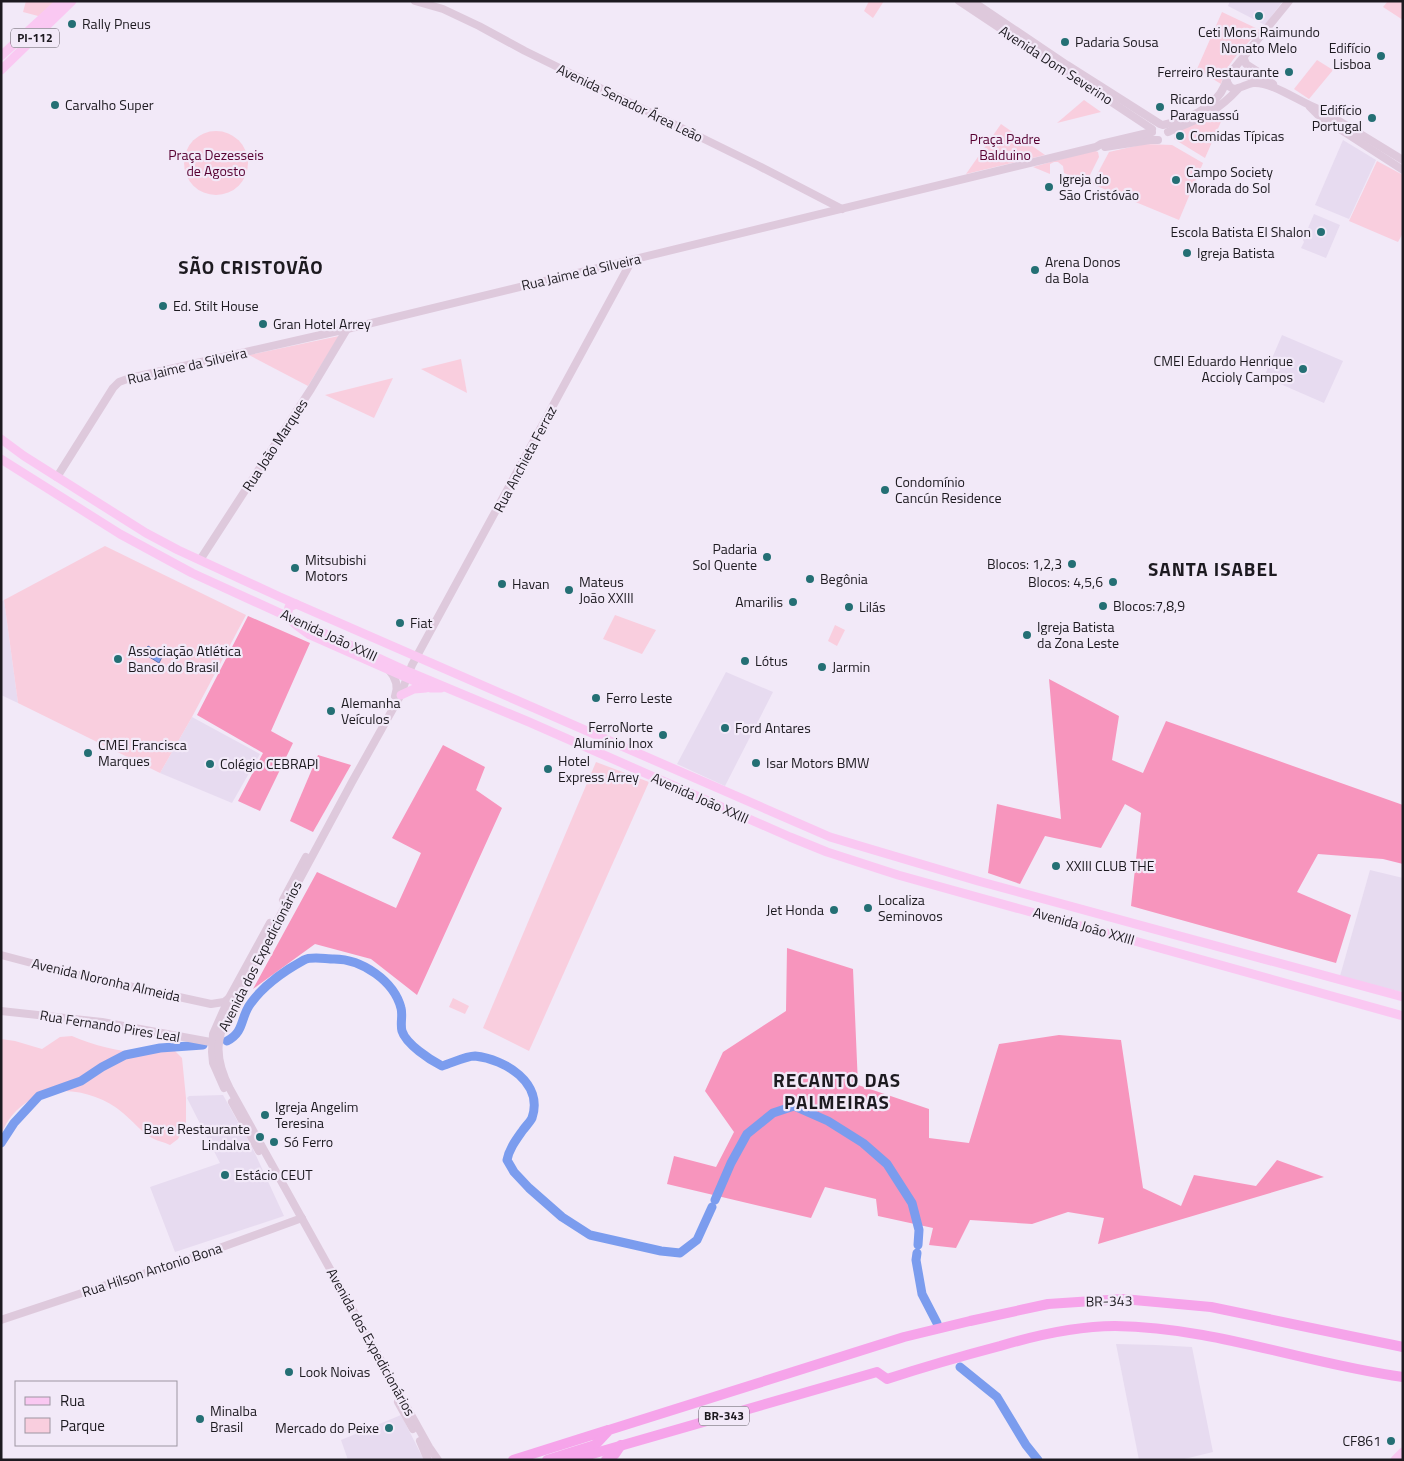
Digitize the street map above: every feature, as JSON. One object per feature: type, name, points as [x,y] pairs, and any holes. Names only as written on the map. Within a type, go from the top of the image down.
[{"type":"highway","name":"BR-343","points":[[569,1457],[595,1445],[609,1430],[904,1337],[1048,1304],[1123,1299],[1211,1307],[1403,1348]]},
{"type":"highway","name":"BR-343","points":[[547,1460],[621,1446],[877,1372],[887,1379],[1034,1336],[1066,1330],[1114,1326],[1184,1332],[1240,1342],[1368,1372],[1403,1376]]},
{"type":"highway","points":[[512,1460],[609,1430]]},
{"type":"highway","points":[[606,1460],[615,1454],[621,1446]]},
{"type":"main road","name":"PI-112","points":[[1,56],[61,1]]},
{"type":"main road","name":"PI-112","points":[[1,70],[72,1]]},
{"type":"main road","name":"Avenida Senador Área Leão","points":[[415,1],[443,9],[479,26],[525,51],[842,209]]},
{"type":"main road","name":"Avenida Dom Severino","points":[[959,1],[1152,131]]},
{"type":"main road","name":"Avenida Dom Severino","points":[[972,1],[1134,108],[1162,124]]},
{"type":"main road","points":[[1158,140],[1153,137],[1152,131],[1156,125],[1175,122],[1202,111],[1215,102],[1228,78],[1289,1]]},
{"type":"main road","points":[[1096,148],[1165,139],[1168,132],[1213,112],[1224,104],[1245,81],[1242,74],[1246,56]]},
{"type":"main road","points":[[1246,56],[1246,64],[1276,86]]},
{"type":"main road","points":[[1228,78],[1234,72],[1263,78],[1310,107],[1321,110],[1403,160]]},
{"type":"main road","points":[[1228,78],[1230,87],[1239,88],[1258,83],[1291,96]]},
{"type":"main road","points":[[1310,107],[1318,115],[1403,170]]},
{"type":"main road","points":[[1162,124],[1167,128],[1168,132]]},
{"type":"main road","name":"Rua Jaime da Silveira","points":[[56,476],[119,382],[347,329],[1096,148],[1101,144],[1152,131]]},
{"type":"main road","name":"Rua Anchieta Ferraz","points":[[408,675],[416,656],[532,447],[632,260]]},
{"type":"main road","name":"Rua João Marques","points":[[200,560],[316,382],[347,329]]},
{"type":"main road","name":"Avenida João XXIII","points":[[1,439],[24,456],[146,533],[178,550],[280,597],[830,837],[880,853],[1403,999]]},
{"type":"main road","points":[[1,458],[11,446]]},
{"type":"main road","points":[[14,467],[16,459],[24,456]]},
{"type":"main road","name":"Avenida João XXIII","points":[[1,458],[120,534],[192,574],[272,608],[408,675],[449,689],[529,722],[752,822],[802,842],[898,875],[1403,1015]]},
{"type":"main road","points":[[272,608],[279,604],[280,597]]},
{"type":"main road","points":[[296,604],[289,607],[287,616],[294,624],[310,635],[389,670],[408,675],[430,688]]},
{"type":"main road","points":[[389,670],[396,679],[398,694],[414,689],[449,689]]},
{"type":"main road","name":"Avenida dos Expedicionários","points":[[223,1017],[352,782],[408,675]]},
{"type":"main road","name":"Avenida dos Expedicionários","points":[[398,694],[229,998],[215,1042],[225,1079],[426,1448]]},
{"type":"main road","points":[[529,722],[534,716],[534,708]]},
{"type":"main road","points":[[544,729],[546,721],[551,715]]},
{"type":"main road","points":[[752,822],[763,822],[780,829],[786,824],[783,817]]},
{"type":"main road","points":[[802,842],[800,836],[803,832],[830,837]]},
{"type":"main road","points":[[1023,909],[1041,908],[1044,905],[1044,899]]},
{"type":"main road","name":"Avenida Noronha Almeida","points":[[1,955],[73,974],[211,1004]]},
{"type":"main road","points":[[211,1004],[224,1002],[229,998]]},
{"type":"main road","points":[[211,1004],[223,1017]]},
{"type":"main road","name":"Rua Fernando Pires Leal","points":[[1,1011],[102,1022],[215,1042]]},
{"type":"main road","name":"Rua Hilson Antonio Bona","points":[[1,1320],[115,1282],[167,1267],[300,1219]]},
{"type":"main road","points":[[426,1448],[428,1460]]},
{"type":"main road","points":[[426,1448],[438,1460]]},
{"type":"main road","points":[[1395,1460],[1403,1452]]},
{"type":"shaded area","name":"Ceti Mons Raimundo Nonato Melo","points":[[1230,1],[1283,1],[1265,25],[1228,6]]},
{"type":"shaded area","points":[[1343,140],[1376,160],[1349,219],[1315,205]]},
{"type":"shaded area","name":"Escola Batista El Shalon","points":[[1314,214],[1340,225],[1326,258],[1301,248]]},
{"type":"shaded area","name":"CMEI Eduardo Henrique Accioly Campos","points":[[1282,335],[1343,361],[1324,403],[1264,377]]},
{"type":"shaded area","points":[[4,600],[18,703],[1,695],[1,602]]},
{"type":"shaded area","points":[[248,616],[310,643],[271,731],[293,743],[260,811],[238,801],[263,753],[197,715]]},
{"type":"shaded area","name":"Ford Antares","points":[[726,672],[773,692],[725,786],[677,764]]},
{"type":"shaded area","points":[[1049,679],[1119,716],[1112,760],[1143,773],[1166,721],[1403,805],[1403,864],[1383,859],[1318,854],[1297,892],[1351,915],[1336,963],[1131,906],[1141,813],[1125,804],[1101,848],[1045,836],[1020,884],[988,873],[997,804],[1061,819]]},
{"type":"shaded area","name":"Colégio CEBRAPI","points":[[192,717],[260,754],[232,803],[160,773]]},
{"type":"shaded area","points":[[443,745],[485,767],[476,790],[502,808],[417,995],[371,959],[315,944],[253,989],[317,872],[396,908],[421,853],[392,838]]},
{"type":"shaded area","points":[[318,755],[351,765],[313,832],[290,821]]},
{"type":"shaded area","points":[[1370,870],[1403,878],[1403,986],[1401,992],[1340,976]]},
{"type":"shaded area","points":[[787,948],[853,969],[858,1085],[929,1109],[929,1138],[969,1143],[999,1044],[1059,1035],[1121,1040],[1143,1188],[1181,1206],[1194,1175],[1256,1186],[1277,1160],[1324,1177],[1098,1244],[1104,1218],[1068,1212],[1032,1224],[970,1220],[956,1248],[929,1245],[933,1228],[878,1216],[876,1199],[825,1187],[811,1218],[667,1184],[674,1156],[716,1167],[734,1132],[705,1091],[723,1052],[786,1011]]},
{"type":"shaded area","name":"Estácio CEUT","points":[[223,1095],[252,1147],[284,1216],[175,1252],[150,1187],[220,1163],[187,1098],[189,1096]]},
{"type":"shaded area","points":[[1116,1344],[1192,1347],[1213,1452],[1180,1460],[1139,1460]]},
{"type":"shaded area","name":"Mercado do Peixe","points":[[401,1415],[424,1460],[348,1460],[341,1440]]},
{"type":"green space","points":[[26,1],[59,1],[42,17],[23,12]]},
{"type":"green space","points":[[869,1],[884,1],[873,18],[864,11]]},
{"type":"green space","points":[[1388,1],[1403,1],[1403,20],[1383,7]]},
{"type":"green space","points":[[1222,12],[1260,30],[1232,61],[1221,84],[1197,69]]},
{"type":"green space","points":[[1317,60],[1333,70],[1309,99],[1294,89]]},
{"type":"green space","points":[[1084,100],[1101,112],[1057,123]]},
{"type":"green space","points":[[1217,111],[1224,115],[1205,158],[1174,139],[1174,132]]},
{"type":"green space","name":"Praça Padre Balduino","points":[[1001,124],[1045,155],[966,174]]},
{"type":"green space","name":"Praça Dezesseis de Agosto","points":[[216,131],[234,137],[242,145],[248,163],[242,181],[234,189],[216,195],[198,189],[190,181],[184,163],[190,145],[198,137]]},
{"type":"green space","points":[[1144,144],[1172,145],[1203,163],[1179,220],[1092,184],[1109,152]]},
{"type":"green space","points":[[1093,150],[1098,152],[1099,157],[1086,183],[1064,173],[1063,166],[1058,162],[1050,164],[1050,174],[1033,167]]},
{"type":"green space","points":[[1377,161],[1403,175],[1403,233],[1398,242],[1349,221]]},
{"type":"green space","points":[[339,336],[308,386],[249,355]]},
{"type":"green space","points":[[461,359],[467,393],[421,369]]},
{"type":"green space","points":[[393,378],[374,418],[325,395]]},
{"type":"green space","name":"Associação Atlética Banco do Brasil","points":[[105,546],[246,615],[160,773],[18,703],[4,600]]},
{"type":"green space","points":[[615,615],[656,630],[642,654],[603,639]]},
{"type":"green space","points":[[835,625],[845,630],[837,646],[828,641]]},
{"type":"green space","points":[[596,762],[649,782],[529,1051],[483,1028]]},
{"type":"green space","points":[[453,998],[469,1006],[465,1014],[449,1007]]},
{"type":"green space","points":[[72,1036],[99,1046],[118,1050],[138,1052],[175,1051],[182,1058],[186,1098],[186,1126],[178,1139],[170,1145],[156,1140],[144,1133],[123,1113],[102,1100],[78,1092],[65,1091],[41,1095],[25,1103],[9,1119],[1,1135],[1,1039],[42,1049],[60,1037]]},
{"type":"water","points":[[148,646],[163,655],[159,663],[143,653]]},
{"type":"waterway","points":[[227,1041],[240,1029],[248,1008],[256,996],[275,979],[297,964],[314,958],[345,960],[355,963],[375,973],[392,989],[401,1008],[401,1028],[404,1036],[425,1056],[442,1066],[471,1056],[487,1058],[509,1068],[527,1084],[532,1094],[534,1105],[532,1118],[513,1145],[507,1160],[514,1172],[529,1188],[562,1217],[590,1235],[661,1251],[680,1253],[697,1240],[712,1207]]},
{"type":"waterway","points":[[1,1143],[14,1123],[39,1096],[81,1081],[125,1055],[160,1048],[203,1045]]},
{"type":"waterway","points":[[715,1200],[731,1163],[747,1134],[773,1113],[794,1106],[828,1121],[863,1143],[887,1164],[912,1203],[919,1230],[918,1245]]},
{"type":"waterway","points":[[917,1253],[916,1260],[922,1294],[937,1323]]},
{"type":"waterway","points":[[960,1367],[997,1397],[1026,1445],[1038,1460]]},
{"type":"place","name":"Ceti Mons Raimundo Nonato Melo","points":[[1259,16]]},
{"type":"place","name":"Rally Pneus","points":[[72,24]]},
{"type":"place","name":"Padaria Sousa","points":[[1065,42]]},
{"type":"place","name":"Edifício Lisboa","points":[[1381,56]]},
{"type":"place","name":"Ferreiro Restaurante","points":[[1289,72]]},
{"type":"place","name":"Carvalho Super","points":[[55,105]]},
{"type":"place","name":"Ricardo Paraguassú","points":[[1160,107]]},
{"type":"place","name":"Edifício Portugal","points":[[1372,118]]},
{"type":"place","name":"Comidas Típicas","points":[[1180,136]]},
{"type":"place","name":"Campo Society Morada do Sol","points":[[1176,180]]},
{"type":"place","name":"Igreja do São Cristóvão","points":[[1049,187]]},
{"type":"place","name":"Escola Batista El Shalon","points":[[1321,232]]},
{"type":"place","name":"Igreja Batista","points":[[1187,253]]},
{"type":"place","name":"Arena Donos da Bola","points":[[1035,270]]},
{"type":"place","name":"Ed. Stilt House","points":[[163,306]]},
{"type":"place","name":"Gran Hotel Arrey","points":[[263,324]]},
{"type":"place","name":"CMEI Eduardo Henrique Accioly Campos","points":[[1303,369]]},
{"type":"place","name":"Condomínio Cancún Residence","points":[[885,490]]},
{"type":"place","name":"Padaria Sol Quente","points":[[767,557]]},
{"type":"place","name":"Blocos: 1,2,3","points":[[1072,564]]},
{"type":"place","name":"Mitsubishi Motors","points":[[295,568]]},
{"type":"place","name":"Begônia","points":[[810,579]]},
{"type":"place","name":"Blocos: 4,5,6","points":[[1113,582]]},
{"type":"place","name":"Havan","points":[[502,584]]},
{"type":"place","name":"Mateus João XXIII","points":[[569,590]]},
{"type":"place","name":"Amarilis","points":[[793,602]]},
{"type":"place","name":"Blocos:7,8,9","points":[[1103,606]]},
{"type":"place","name":"Lilás","points":[[849,607]]},
{"type":"place","name":"Fiat","points":[[400,623]]},
{"type":"place","name":"Igreja Batista da Zona Leste","points":[[1027,635]]},
{"type":"place","name":"Associação Atlética Banco do Brasil","points":[[118,659]]},
{"type":"place","name":"Lótus","points":[[745,661]]},
{"type":"place","name":"Jarmin","points":[[822,667]]},
{"type":"place","name":"Ferro Leste","points":[[596,698]]},
{"type":"place","name":"Alemanha Veículos","points":[[331,711]]},
{"type":"place","name":"Ford Antares","points":[[725,728]]},
{"type":"place","name":"FerroNorte Alumínio Inox","points":[[663,735]]},
{"type":"place","name":"CMEI Francisca Marques","points":[[88,753]]},
{"type":"place","name":"Isar Motors BMW","points":[[756,763]]},
{"type":"place","name":"Colégio CEBRAPI","points":[[210,764]]},
{"type":"place","name":"Hotel Express Arrey","points":[[548,769]]},
{"type":"place","name":"XXIII CLUB THE","points":[[1056,866]]},
{"type":"place","name":"Localiza Seminovos","points":[[868,908]]},
{"type":"place","name":"Jet Honda","points":[[834,910]]},
{"type":"place","name":"Igreja Angelim Teresina","points":[[265,1115]]},
{"type":"place","name":"Bar e Restaurante Lindalva","points":[[260,1137]]},
{"type":"place","name":"Só Ferro","points":[[274,1142]]},
{"type":"place","name":"Estácio CEUT","points":[[225,1175]]},
{"type":"place","name":"Look Noivas","points":[[289,1372]]},
{"type":"place","name":"Minalba Brasil","points":[[200,1419]]},
{"type":"place","name":"Mercado do Peixe","points":[[389,1428]]},
{"type":"place","name":"CF861","points":[[1391,1441]]},
{"type":"district","name":"SÃO CRISTOVÃO","points":[[251,267]]},
{"type":"district","name":"SANTA ISABEL","points":[[1213,569]]},
{"type":"district","name":"RECANTO DAS PALMEIRAS","points":[[837,1091]]}]
